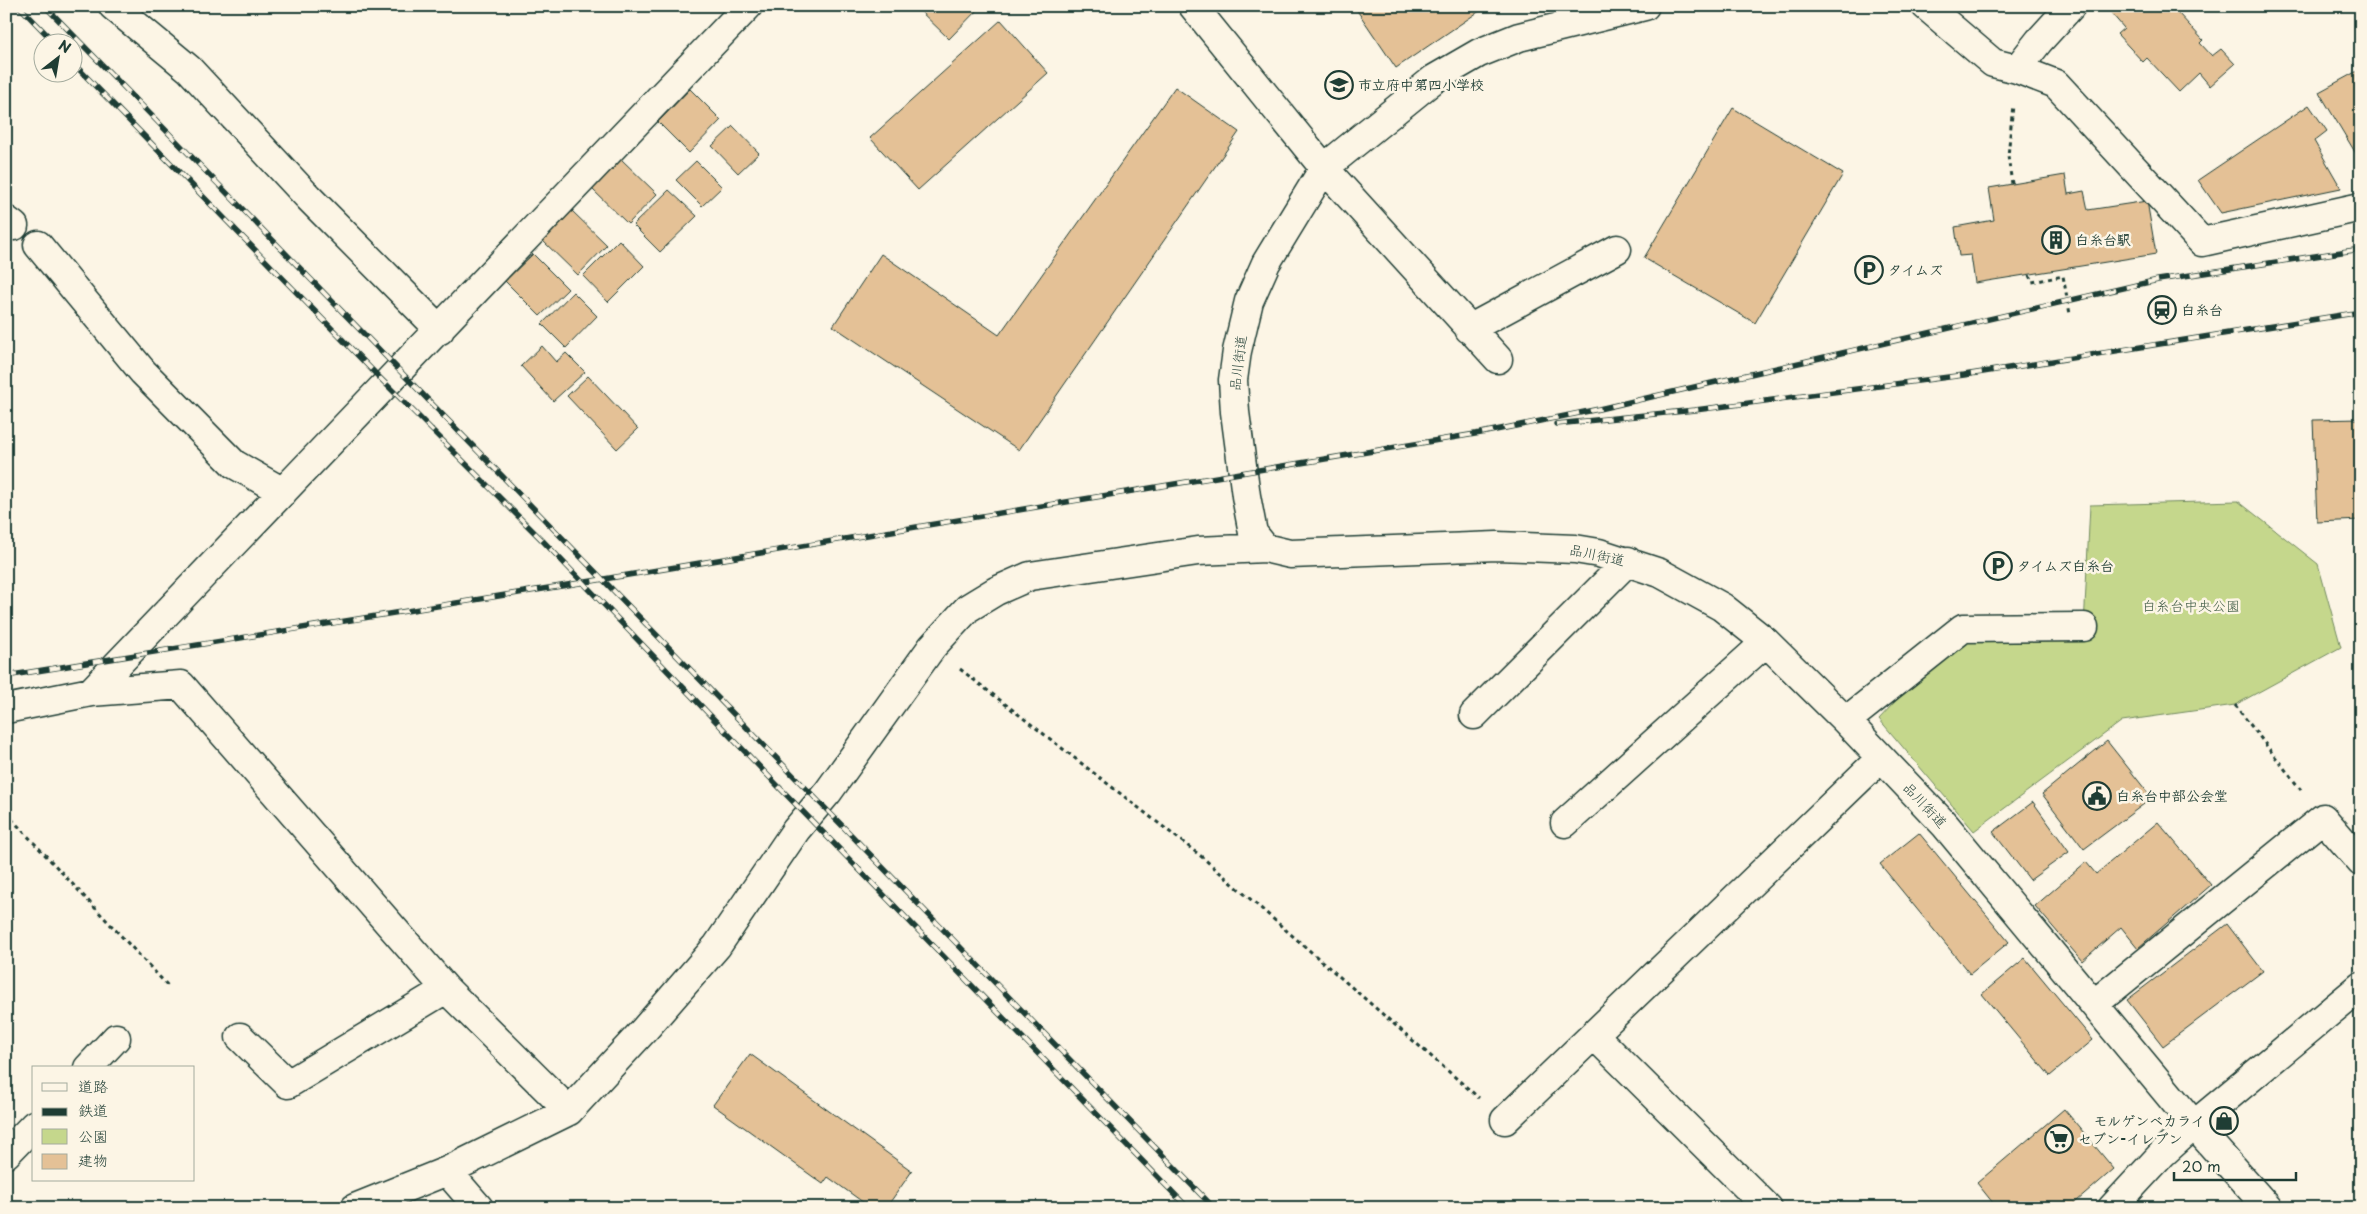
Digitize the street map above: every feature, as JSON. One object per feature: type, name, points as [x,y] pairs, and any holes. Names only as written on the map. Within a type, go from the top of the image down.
[{"type":"street","points":[[113,6],[189,69],[308,197],[440,330]]},
{"type":"street","points":[[91,692],[440,330],[748,6]]},
{"type":"street","points":[[1193,6],[1324,168],[1498,359]]},
{"type":"street","name":"品川街道","points":[[1645,6],[1519,37],[1479,52],[1434,79],[1324,168],[1266,264],[1249,301],[1237,350],[1233,380],[1235,412],[1253,533],[1265,548],[1290,554],[1497,546],[1575,549],[1599,553],[1660,573],[1722,608],[1766,642],[1846,721],[1945,825],[2194,1125],[2268,1208]]},
{"type":"street","points":[[1926,6],[1993,63],[2018,69],[2056,84],[2202,242],[2361,207]]},
{"type":"street","points":[[2018,69],[2039,41],[2071,6]]},
{"type":"street","points":[[38,246],[143,372],[234,464],[283,492]]},
{"type":"street","points":[[1469,329],[1617,250]]},
{"type":"street","points":[[355,1208],[448,1171],[569,1111],[645,1029],[717,946],[796,830],[828,792],[932,647],[968,608],[996,591],[1030,576],[1198,551],[1265,548]]},
{"type":"street","points":[[1474,715],[1628,562]]},
{"type":"street","points":[[1846,721],[1963,628],[2084,627]]},
{"type":"street","points":[[1565,824],[1766,642]]},
{"type":"street","points":[[6,709],[91,692],[181,685],[446,989],[569,1111]]},
{"type":"street","points":[[1504,1120],[1594,1036],[1881,758]]},
{"type":"street","points":[[2094,1004],[2323,818],[2361,862]]},
{"type":"street","points":[[2112,1208],[2163,1154],[2194,1125],[2361,986]]},
{"type":"street","points":[[240,1036],[288,1084],[446,989]]},
{"type":"street","points":[[1594,1036],[1768,1208]]},
{"type":"street","points":[[90,1066],[116,1038]]},
{"type":"street","points":[[6,1154],[32,1127]]},
{"type":"street","points":[[448,1171],[479,1208]]},
{"type":"path","points":[[2012,184],[2008,156],[2018,69]]},
{"type":"path","points":[[2029,275],[2032,282],[2063,276],[2070,314]]},
{"type":"path","points":[[932,647],[1202,857],[1504,1120]]},
{"type":"path","points":[[2235,705],[2323,818]]},
{"type":"path","points":[[6,813],[169,987]]},
{"type":"green space","name":"白糸台中央公園","points":[[2238,501],[2318,564],[2341,647],[2235,705],[2122,721],[1974,831],[1879,719],[1963,628],[2084,627],[2090,505]]},
{"type":"building","points":[[915,6],[979,6],[980,7],[949,39]]},
{"type":"building","points":[[1354,6],[1487,6],[1396,68]]},
{"type":"building","points":[[2105,6],[2183,6],[2178,13],[2203,40],[2200,43],[2212,56],[2221,49],[2235,64],[2210,86],[2199,73],[2179,92],[2147,58],[2143,62],[2117,34],[2124,28]]},
{"type":"building","points":[[1001,20],[1048,73],[918,190],[870,138]]},
{"type":"building","points":[[2361,69],[2361,162],[2319,92]]},
{"type":"building","points":[[1175,87],[1239,132],[1019,450],[833,326],[881,254],[999,335]]},
{"type":"building","points":[[690,89],[721,120],[689,153],[658,122]]},
{"type":"building","points":[[2309,105],[2327,131],[2314,141],[2341,188],[2221,213],[2198,180]]},
{"type":"building","points":[[1733,108],[1843,174],[1755,323],[1644,258]]},
{"type":"building","points":[[733,126],[759,153],[738,173],[712,146]]},
{"type":"building","points":[[620,158],[657,194],[628,224],[591,188]]},
{"type":"building","points":[[696,161],[722,187],[702,206],[676,180]]},
{"type":"building","name":"白糸台駅","points":[[2065,175],[2068,194],[2084,191],[2088,210],[2147,201],[2156,254],[1975,283],[1971,255],[1959,256],[1955,227],[1994,220],[1989,188]]},
{"type":"building","points":[[669,190],[697,216],[660,252],[633,225]]},
{"type":"building","points":[[571,210],[607,245],[578,275],[542,240]]},
{"type":"building","points":[[619,240],[644,266],[608,302],[583,276]]},
{"type":"building","points":[[533,254],[568,289],[540,316],[505,281]]},
{"type":"building","points":[[573,292],[597,316],[566,348],[542,324]]},
{"type":"building","points":[[542,346],[556,362],[566,353],[585,372],[553,401],[521,366]]},
{"type":"building","points":[[588,376],[638,429],[617,449],[567,396]]},
{"type":"building","points":[[2361,419],[2361,520],[2317,522],[2313,420]]},
{"type":"building","points":[[2359,538],[2361,538],[2361,583],[2355,583]]},
{"type":"building","name":"白糸台中部公会堂","points":[[2107,741],[2152,798],[2084,849],[2042,794]]},
{"type":"building","points":[[2033,802],[2069,852],[2030,880],[1993,832]]},
{"type":"building","points":[[2158,822],[2211,885],[2138,948],[2121,927],[2082,961],[2035,906],[2086,862],[2096,874]]},
{"type":"building","points":[[1919,833],[2009,942],[1970,974],[1880,864]]},
{"type":"building","points":[[2227,924],[2263,971],[2163,1046],[2127,1000]]},
{"type":"building","points":[[2025,958],[2093,1040],[2050,1076],[1982,994]]},
{"type":"building","points":[[750,1054],[912,1171],[886,1208],[871,1208],[828,1177],[823,1184],[713,1105]]},
{"type":"building","name":"セブン-イレブン","points":[[2064,1109],[2114,1169],[2069,1208],[1997,1208],[1977,1183]]},
{"type":"railway","points":[[19,6],[44,32]]},
{"type":"railway","points":[[45,6],[1214,1208]]},
{"type":"railway","points":[[82,72],[376,374],[543,541],[1188,1208]]},
{"type":"railway","points":[[6,676],[592,581],[1481,433],[1599,409],[2158,280],[2361,249]]},
{"type":"railway","points":[[1556,424],[1695,410],[1964,375],[2361,312]]},
{"type":"place","name":"市立府中第四小学校","points":[[1339,85]]},
{"type":"place","name":"白糸台駅","points":[[2056,240]]},
{"type":"place","name":"タイムズ","points":[[1869,270]]},
{"type":"place","name":"白糸台","points":[[2162,310]]},
{"type":"place","name":"タイムズ白糸台","points":[[1998,566]]},
{"type":"place","name":"白糸台中部公会堂","points":[[2097,796]]},
{"type":"place","name":"モルゲンベカライ","points":[[2224,1121]]},
{"type":"place","name":"セブン-イレブン","points":[[2059,1139]]}]
